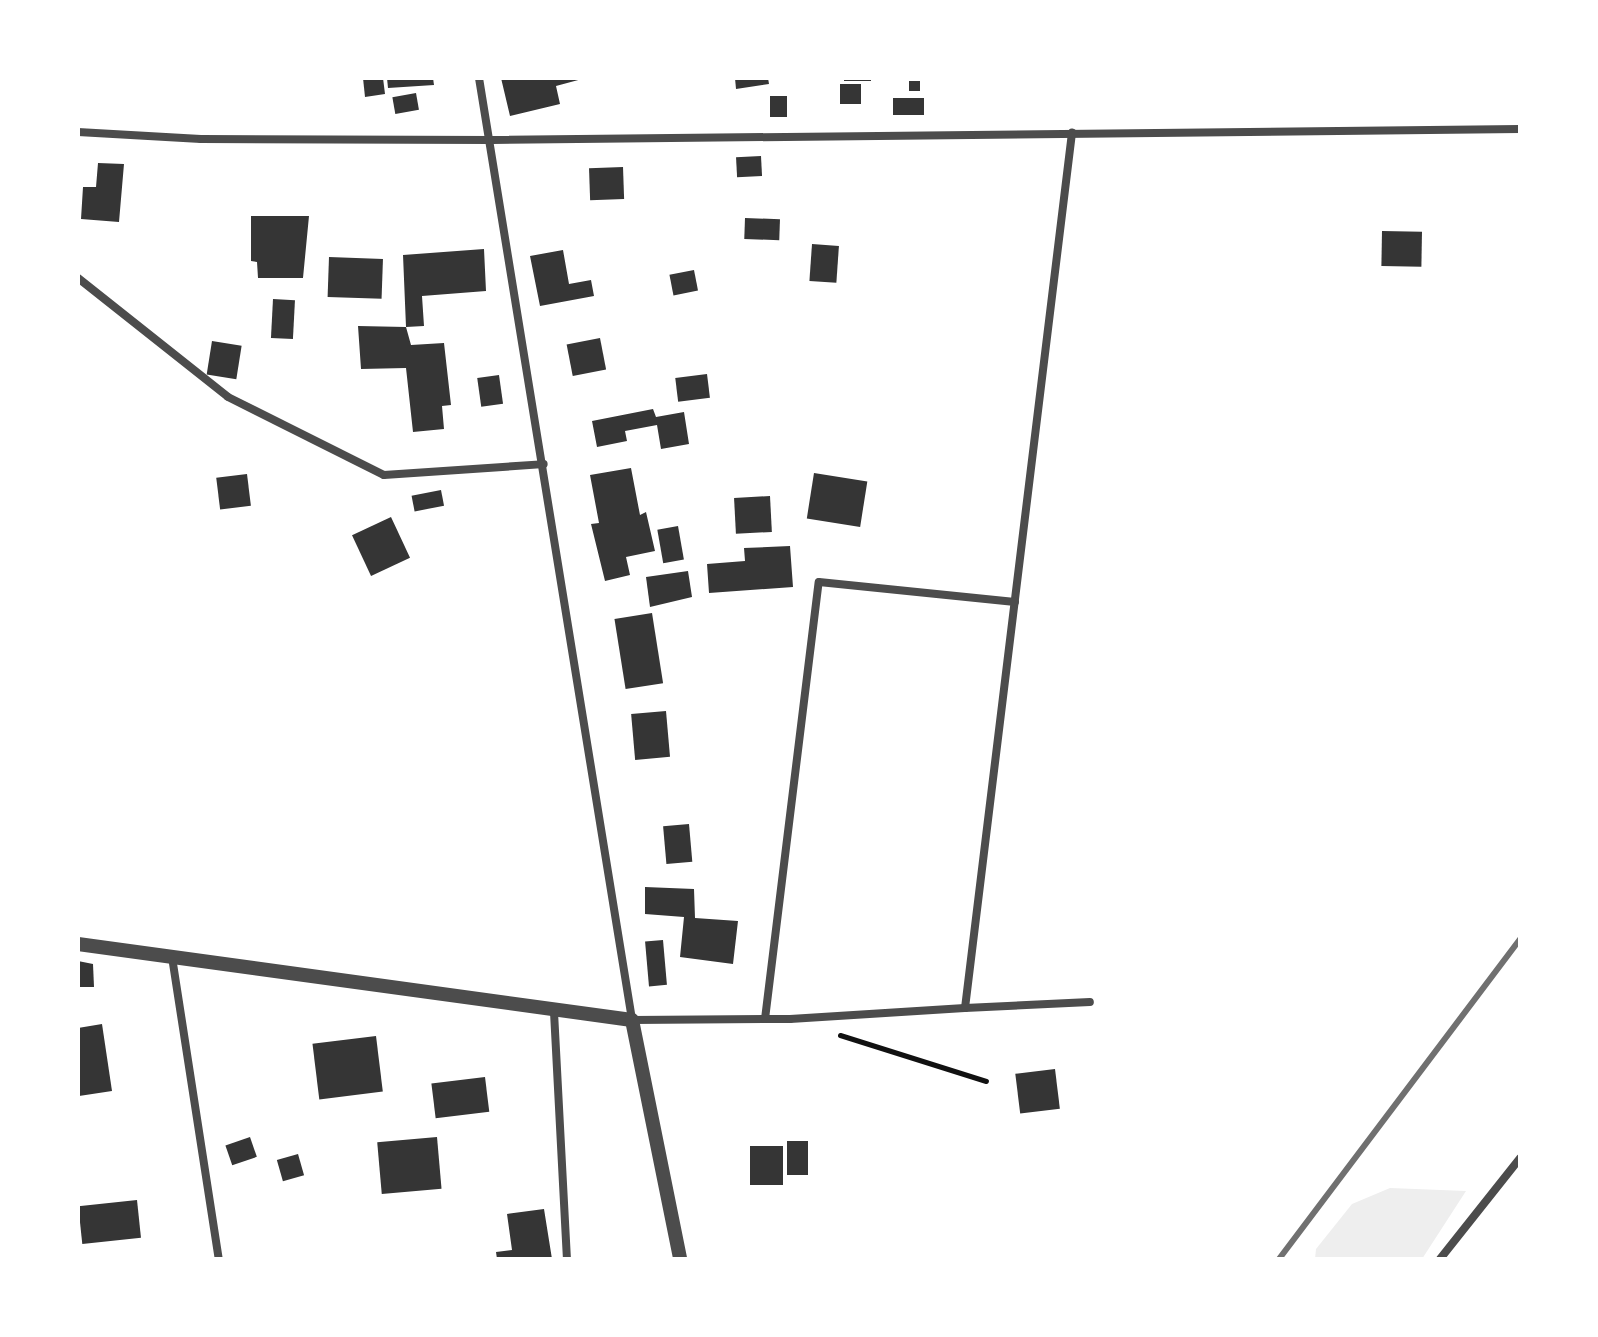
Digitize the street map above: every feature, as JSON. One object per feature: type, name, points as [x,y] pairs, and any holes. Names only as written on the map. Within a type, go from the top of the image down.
[{"type":"street","points":[[479,78],[492,140],[632,1020],[680,1259]]},
{"type":"street","points":[[78,132],[201,139],[492,140],[1520,129]]},
{"type":"street","points":[[965,1008],[1072,133]]},
{"type":"street","points":[[78,278],[228,397],[384,475],[544,464]]},
{"type":"street","points":[[765,1019],[819,582],[1015,602]]},
{"type":"street","points":[[78,944],[554,1012],[632,1020],[765,1019],[1090,1002]]},
{"type":"street","points":[[172,957],[219,1259]]},
{"type":"street","points":[[554,1012],[567,1259]]},
{"type":"street","points":[[1440,1259],[1520,1158]]},
{"type":"path","points":[[834,1033],[986,1081]]},
{"type":"shaded area","points":[[1390,1188],[1466,1191],[1422,1259],[1315,1259],[1316,1249],[1352,1204]]},
{"type":"building","points":[[363,78],[383,78],[385,94],[365,97]]},
{"type":"building","points":[[387,78],[433,78],[434,85],[388,88]]},
{"type":"building","points":[[501,78],[582,79],[556,86],[560,104],[510,116]]},
{"type":"building","points":[[735,78],[768,78],[769,84],[736,89]]},
{"type":"building","points":[[844,78],[871,78],[871,81],[844,81]]},
{"type":"building","points":[[909,81],[920,81],[920,91],[909,91]]},
{"type":"building","points":[[840,84],[861,84],[861,104],[840,104]]},
{"type":"building","points":[[416,93],[419,110],[395,114],[392,97]]},
{"type":"building","points":[[770,96],[787,96],[787,117],[770,117]]},
{"type":"building","points":[[893,98],[924,98],[924,115],[893,115]]},
{"type":"building","points":[[761,156],[762,176],[737,177],[736,157]]},
{"type":"building","points":[[98,163],[124,164],[119,222],[81,219],[83,187],[96,187]]},
{"type":"building","points":[[623,167],[624,199],[590,200],[589,168]]},
{"type":"building","points":[[251,216],[309,216],[303,278],[258,278],[257,262],[251,261]]},
{"type":"building","points":[[745,218],[780,219],[779,240],[744,239]]},
{"type":"building","points":[[1382,231],[1422,232],[1421,267],[1381,266]]},
{"type":"building","points":[[812,244],[839,246],[836,283],[809,281]]},
{"type":"building","points":[[484,249],[486,291],[422,296],[424,326],[406,327],[403,255]]},
{"type":"building","points":[[563,250],[569,284],[591,280],[594,296],[540,306],[530,256]]},
{"type":"building","points":[[329,257],[383,259],[382,299],[328,297]]},
{"type":"building","points":[[694,270],[698,291],[673,295],[669,275]]},
{"type":"building","points":[[273,299],[295,300],[293,339],[271,338]]},
{"type":"building","points":[[358,326],[406,327],[411,345],[444,343],[451,405],[442,406],[444,429],[413,432],[406,368],[361,369]]},
{"type":"building","points":[[600,338],[606,369],[573,376],[567,344]]},
{"type":"building","points":[[212,341],[242,346],[236,379],[207,375]]},
{"type":"building","points":[[707,374],[710,398],[678,402],[675,378]]},
{"type":"building","points":[[499,375],[503,404],[481,407],[477,378]]},
{"type":"building","points":[[653,409],[656,417],[684,412],[689,444],[661,449],[657,425],[625,431],[627,441],[597,447],[592,421]]},
{"type":"building","points":[[631,468],[640,515],[646,512],[655,551],[626,557],[630,575],[605,581],[591,524],[599,523],[590,475]]},
{"type":"building","points":[[814,473],[867,481],[860,527],[807,518]]},
{"type":"building","points":[[247,474],[251,506],[220,510],[216,478]]},
{"type":"building","points":[[441,490],[444,506],[415,511],[412,496]]},
{"type":"building","points":[[770,496],[772,532],[736,534],[734,498]]},
{"type":"building","points":[[391,517],[410,558],[371,576],[352,535]]},
{"type":"building","points":[[678,526],[684,559],[663,563],[657,530]]},
{"type":"building","points":[[790,546],[793,587],[709,593],[707,564],[745,561],[744,548]]},
{"type":"building","points":[[688,571],[692,597],[650,607],[646,577]]},
{"type":"building","points":[[652,613],[663,683],[626,689],[614,619]]},
{"type":"building","points":[[666,711],[670,757],[635,760],[631,714]]},
{"type":"building","points":[[689,824],[692,862],[666,864],[663,826]]},
{"type":"building","points":[[645,887],[694,889],[695,918],[738,921],[733,964],[680,957],[684,917],[645,914]]},
{"type":"building","points":[[663,940],[667,985],[649,986],[645,942]]},
{"type":"building","points":[[78,961],[93,964],[94,987],[78,987]]},
{"type":"building","points":[[102,1024],[112,1091],[79,1096],[78,1028]]},
{"type":"building","points":[[376,1036],[383,1092],[319,1099],[312,1044]]},
{"type":"building","points":[[1055,1069],[1060,1109],[1020,1114],[1015,1074]]},
{"type":"building","points":[[485,1077],[489,1112],[436,1118],[431,1084]]},
{"type":"building","points":[[250,1137],[257,1157],[232,1165],[225,1145]]},
{"type":"building","points":[[437,1137],[442,1189],[382,1194],[377,1142]]},
{"type":"building","points":[[787,1141],[808,1141],[808,1175],[787,1175]]},
{"type":"building","points":[[750,1146],[783,1146],[783,1185],[750,1185]]},
{"type":"building","points":[[298,1154],[304,1175],[283,1181],[277,1160]]},
{"type":"building","points":[[137,1200],[141,1238],[82,1244],[78,1206]]},
{"type":"building","points":[[544,1209],[552,1259],[497,1259],[496,1252],[512,1250],[507,1214]]},
{"type":"railway","points":[[1279,1259],[1520,939]]}]
